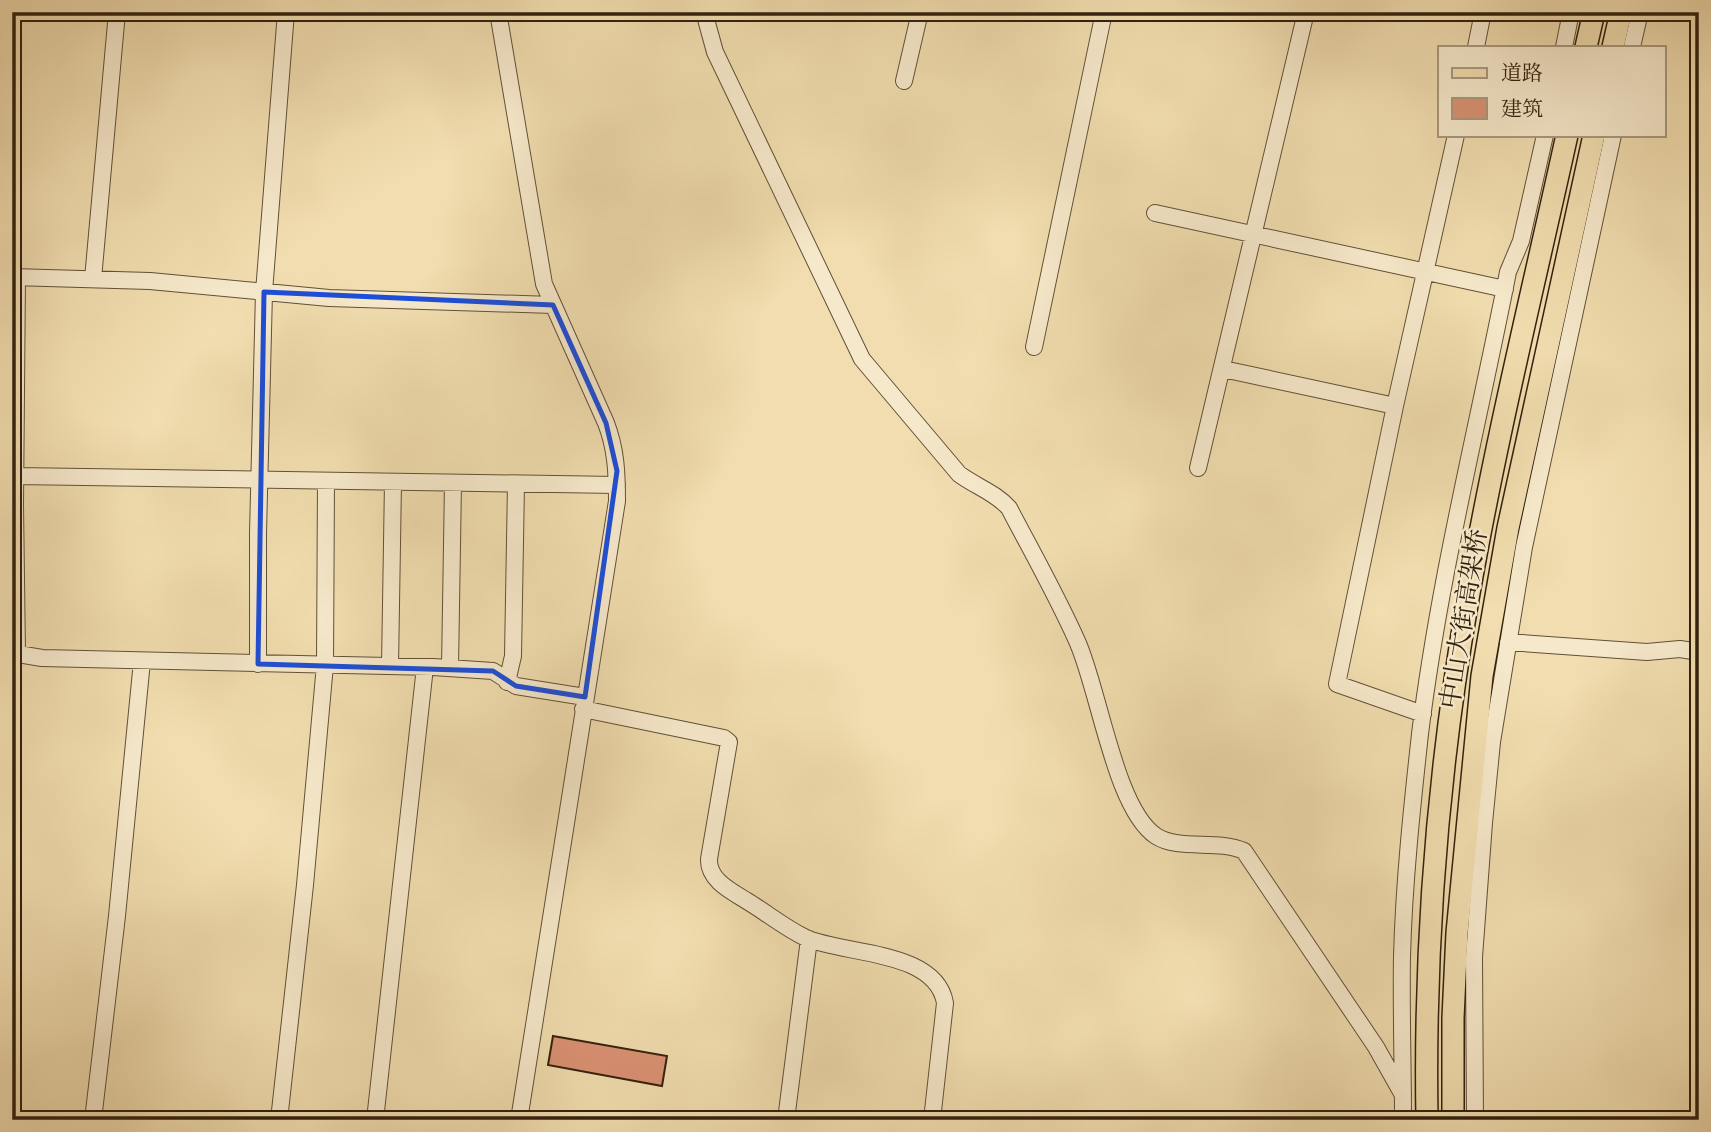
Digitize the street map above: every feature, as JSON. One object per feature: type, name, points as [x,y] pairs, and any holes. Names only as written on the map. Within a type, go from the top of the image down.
[{"type":"main road","points":[[1587,46],[1594,12]]},
{"type":"main road","points":[[1613,46],[1621,12]]},
{"type":"main road","name":"中山大街高架桥","points":[[1427,1120],[1427,1017],[1431,931],[1436,857],[1457,672],[1482,523],[1567,136]]},
{"type":"main road","name":"中山大街高架桥","points":[[1453,1120],[1453,1018],[1457,933],[1482,676],[1508,528],[1594,136]]},
{"type":"street","points":[[93,279],[117,12]]},
{"type":"street","points":[[258,664],[264,292],[286,12]]},
{"type":"street","points":[[498,12],[544,284],[614,444],[617,485],[617,501],[519,1120]]},
{"type":"street","points":[[704,12],[716,52],[862,359],[959,474],[1003,501],[1009,508],[1078,642],[1097,697],[1122,787],[1146,828],[1158,838],[1177,843],[1234,846],[1244,850],[1376,1047],[1403,1095]]},
{"type":"street","points":[[904,81],[920,12]]},
{"type":"street","points":[[1034,347],[1104,12]]},
{"type":"street","points":[[1198,468],[1306,12]]},
{"type":"street","points":[[1476,46],[1483,12]]},
{"type":"street","points":[[1564,46],[1571,12]]},
{"type":"street","points":[[1632,46],[1640,12]]},
{"type":"street","points":[[1423,714],[1337,684],[1395,406],[1456,136]]},
{"type":"street","points":[[1403,1120],[1402,956],[1423,714],[1454,533],[1508,272],[1521,241],[1545,136]]},
{"type":"street","points":[[1475,1120],[1474,957],[1492,742],[1524,547],[1613,136]]},
{"type":"street","points":[[1155,213],[1505,289]]},
{"type":"street","points":[[554,305],[329,298],[150,281],[15,277],[15,653],[42,658],[493,671],[507,682],[531,689],[724,738],[729,742],[709,859],[711,871],[731,892],[808,939],[908,963],[934,979],[944,993],[946,1003],[932,1120]]},
{"type":"street","points":[[1223,369],[1395,406]]},
{"type":"street","points":[[15,476],[617,485]]},
{"type":"street","points":[[279,1120],[305,885],[325,665],[327,481]]},
{"type":"street","points":[[390,666],[393,482]]},
{"type":"street","points":[[450,668],[453,483]]},
{"type":"street","points":[[507,682],[513,656],[516,484]]},
{"type":"street","points":[[1508,642],[1647,652],[1680,649],[1699,652]]},
{"type":"street","points":[[93,1120],[117,916],[142,661]]},
{"type":"street","points":[[375,1120],[425,667]]},
{"type":"street","points":[[786,1120],[808,939]]},
{"type":"highlighted area","points":[[264,292],[553,305],[606,423],[617,471],[585,697],[516,686],[493,671],[258,664]]},
{"type":"building","points":[[553,1036],[667,1056],[662,1086],[548,1065]]}]
